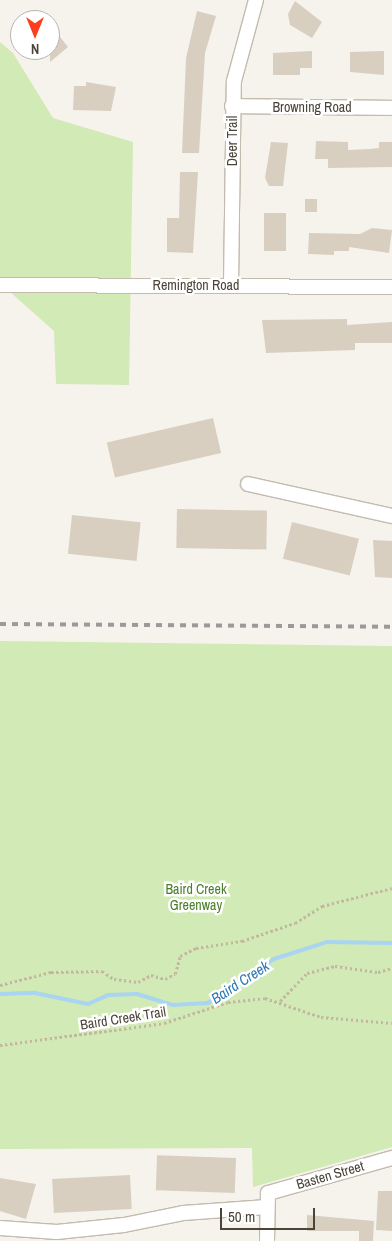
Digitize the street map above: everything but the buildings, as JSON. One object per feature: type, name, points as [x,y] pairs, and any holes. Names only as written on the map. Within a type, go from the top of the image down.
[{"type":"street","name":"Deer Trail","points":[[231,285],[232,106],[239,50],[256,0]]},
{"type":"street","name":"Browning Road","points":[[232,106],[392,108]]},
{"type":"street","name":"Remington Road","points":[[0,285],[392,287]]},
{"type":"street","points":[[248,484],[392,516]]},
{"type":"street","name":"Basten Street","points":[[0,1228],[58,1232],[124,1226],[183,1213],[268,1200],[392,1158]]},
{"type":"street","points":[[267,1241],[268,1200]]},
{"type":"path","points":[[0,985],[51,972],[70,975],[102,971],[114,979],[138,982],[150,975],[166,980],[174,974],[180,956],[196,948],[242,941],[295,923],[322,906],[392,888]]},
{"type":"path","points":[[280,1000],[306,973],[335,966],[378,972],[392,968]]},
{"type":"path","name":"Baird Creek Trail","points":[[0,1045],[164,1023],[228,1002],[280,1000],[322,1017],[392,1023]]},
{"type":"green space","points":[[0,42],[10,50],[10,60],[17,60],[53,118],[133,142],[129,385],[56,384],[54,331],[0,283]]},
{"type":"green space","name":"Baird Creek Greenway","points":[[0,641],[392,646],[392,1147],[253,1187],[252,1148],[0,1149]]},
{"type":"waterway","name":"Baird Creek","points":[[0,994],[35,993],[88,1004],[108,995],[137,994],[172,1005],[208,1003],[274,959],[327,942],[392,943]]},
{"type":"railway","points":[[0,624],[392,627]]}]
